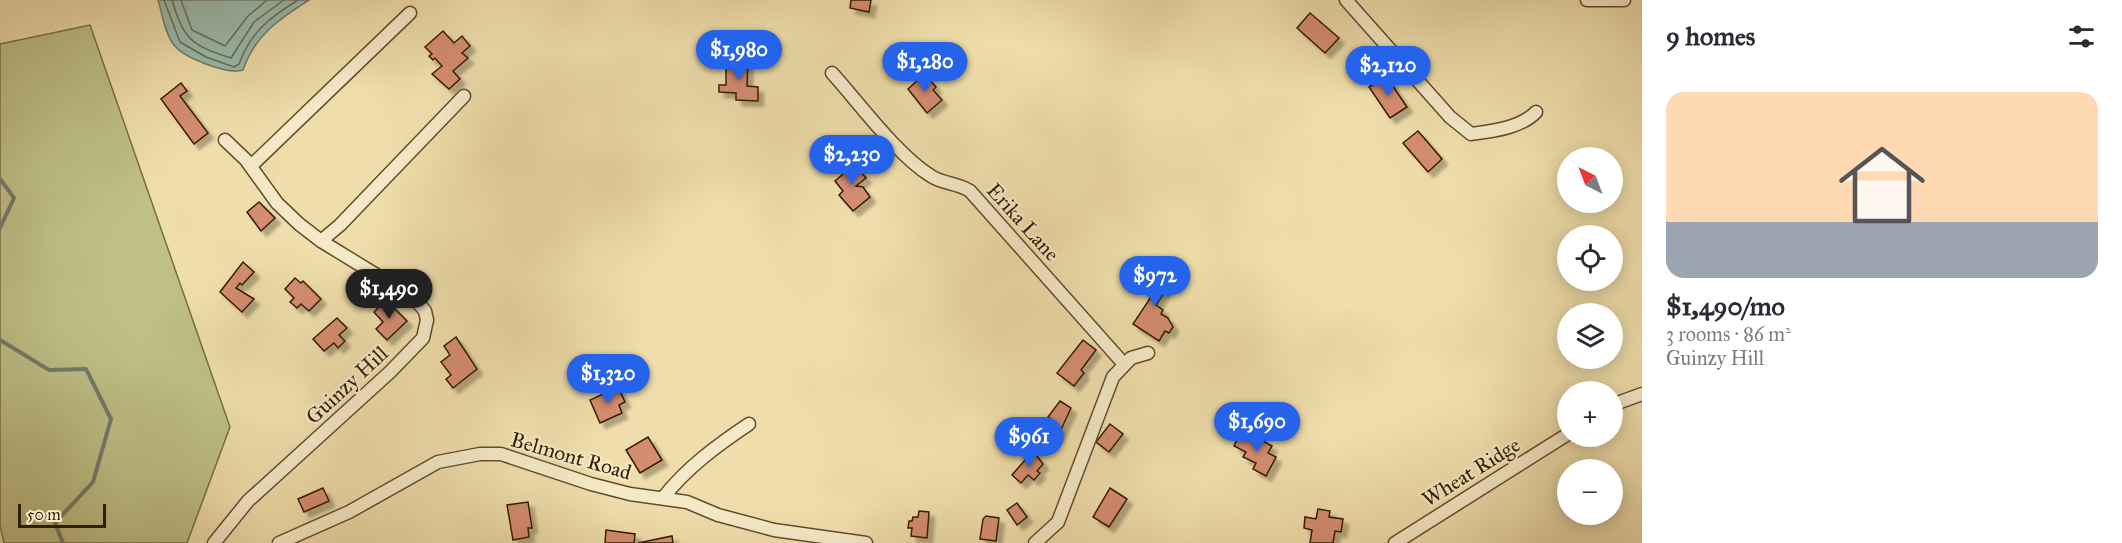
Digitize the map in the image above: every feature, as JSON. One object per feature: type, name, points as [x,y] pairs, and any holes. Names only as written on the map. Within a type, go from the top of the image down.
[{"type":"street","points":[[1346,0],[1450,117],[1471,134],[1509,126],[1531,117],[1536,112]]},
{"type":"street","points":[[1587,0],[1624,0]]},
{"type":"street","points":[[251,166],[410,13]]},
{"type":"street","name":"Erika Lane","points":[[832,73],[920,168],[938,180],[963,186],[970,191],[1123,363]]},
{"type":"street","points":[[321,241],[340,225],[464,96]]},
{"type":"street","name":"Guinzy Hill","points":[[214,543],[248,501],[390,372],[423,338],[427,329],[425,311],[414,297],[321,241],[277,203],[251,166],[225,140]]},
{"type":"street","points":[[1035,543],[1058,522],[1113,377],[1123,363],[1139,354],[1148,353]]},
{"type":"street","points":[[1623,401],[1642,394]]},
{"type":"street","points":[[663,498],[674,484],[749,424]]},
{"type":"street","name":"Wheat Ridge","points":[[1395,543],[1557,441]]},
{"type":"street","name":"Belmont Road","points":[[279,543],[349,512],[438,462],[480,454],[501,454],[591,484],[630,494],[687,502],[718,515],[774,530],[866,543]]},
{"type":"green space","points":[[90,25],[230,427],[187,543],[4,543],[0,526],[0,44]]},
{"type":"water","points":[[158,0],[309,0],[269,29],[254,47],[243,70],[236,71],[217,68],[179,50],[168,35]]},
{"type":"building","points":[[851,0],[871,0],[869,12],[850,8]]},
{"type":"building","points":[[1310,13],[1339,38],[1325,53],[1297,28]]},
{"type":"building","points":[[443,31],[454,43],[462,36],[470,46],[462,53],[468,58],[453,71],[460,79],[449,89],[432,74],[442,66],[435,58],[433,60],[429,56],[432,54],[425,47]]},
{"type":"building","points":[[726,60],[748,60],[747,86],[758,87],[758,101],[736,100],[736,93],[719,92],[719,85],[726,85]]},
{"type":"building","points":[[924,74],[936,87],[933,90],[942,100],[927,113],[908,89]]},
{"type":"building","points":[[1386,76],[1407,107],[1390,118],[1369,87]]},
{"type":"building","points":[[181,83],[187,91],[180,96],[208,133],[194,144],[161,99]]},
{"type":"building","points":[[1418,131],[1442,159],[1428,172],[1403,143]]},
{"type":"building","points":[[851,160],[866,178],[856,186],[863,187],[870,197],[853,211],[839,195],[843,191],[835,181],[843,174],[839,170]]},
{"type":"building","points":[[259,202],[275,218],[261,231],[247,212]]},
{"type":"building","points":[[243,262],[254,272],[236,288],[254,299],[242,312],[220,292]]},
{"type":"building","points":[[1158,268],[1173,278],[1156,305],[1163,310],[1161,314],[1168,318],[1173,327],[1169,333],[1165,331],[1159,341],[1133,324],[1151,297],[1143,291]]},
{"type":"building","points":[[295,278],[301,283],[303,281],[321,299],[309,311],[301,304],[297,308],[290,302],[294,298],[285,289]]},
{"type":"building","points":[[386,300],[407,321],[387,340],[376,329],[383,322],[374,312]]},
{"type":"building","points":[[337,318],[347,328],[339,335],[345,341],[338,348],[334,343],[324,351],[313,339]]},
{"type":"building","points":[[456,337],[477,369],[453,388],[446,379],[451,375],[441,362],[450,355],[444,346]]},
{"type":"building","points":[[1083,340],[1096,350],[1081,370],[1084,373],[1074,386],[1057,373]]},
{"type":"building","points":[[618,387],[625,402],[619,405],[622,413],[600,423],[590,400]]},
{"type":"building","points":[[1060,401],[1071,408],[1058,436],[1052,433],[1049,437],[1053,439],[1048,446],[1035,438],[1039,431],[1042,433],[1050,418],[1048,417]]},
{"type":"building","points":[[1110,424],[1123,434],[1109,452],[1096,442]]},
{"type":"building","points":[[1239,435],[1251,441],[1256,437],[1272,446],[1268,453],[1276,457],[1266,476],[1253,469],[1256,463],[1243,457],[1246,452],[1234,446]]},
{"type":"building","points":[[648,437],[662,460],[640,473],[626,450]]},
{"type":"building","points":[[1033,451],[1043,464],[1037,471],[1040,473],[1034,480],[1028,475],[1021,483],[1012,475]]},
{"type":"building","points":[[323,488],[329,501],[304,512],[298,499]]},
{"type":"building","points":[[1110,488],[1127,499],[1109,527],[1093,517]]},
{"type":"building","points":[[528,502],[532,528],[528,528],[529,537],[513,540],[507,505]]},
{"type":"building","points":[[1017,503],[1027,517],[1017,525],[1007,510]]},
{"type":"building","points":[[1318,509],[1330,511],[1329,517],[1343,519],[1341,532],[1335,531],[1333,543],[1310,543],[1312,530],[1304,528],[1305,517],[1316,519]]},
{"type":"building","points":[[919,511],[929,512],[927,538],[911,536],[912,528],[908,528],[909,521],[912,521],[913,517],[918,517]]},
{"type":"building","points":[[986,516],[999,518],[996,541],[980,539],[983,519]]},
{"type":"building","points":[[606,530],[635,534],[634,543],[605,543]]},
{"type":"building","points":[[672,536],[673,543],[638,543]]},
{"type":"waterway","points":[[0,179],[14,198],[0,228]]},
{"type":"waterway","points":[[0,340],[49,370],[86,369],[111,419],[93,482],[55,523],[63,543]]}]
